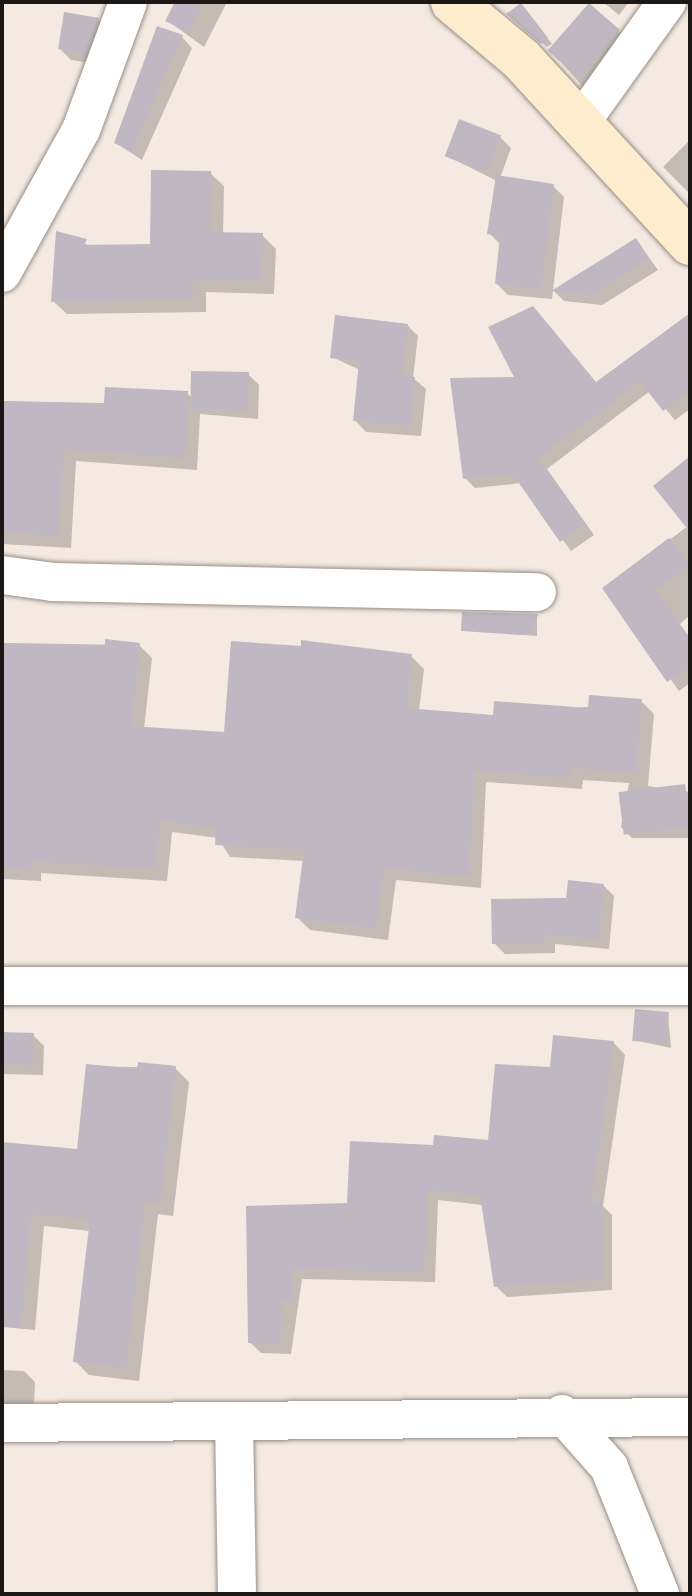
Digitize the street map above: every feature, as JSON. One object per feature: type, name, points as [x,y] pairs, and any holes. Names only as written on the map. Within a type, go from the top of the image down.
[{"type":"street","points":[[2,273],[81,130],[128,2]]},
{"type":"street","points":[[453,2],[581,122],[690,243]]},
{"type":"street","points":[[581,122],[667,2]]},
{"type":"street","points":[[2,575],[53,582],[537,592]]},
{"type":"street","points":[[2,986],[690,986]]},
{"type":"street","points":[[562,1414],[609,1467],[660,1594]]},
{"type":"street","points":[[2,1423],[562,1414],[690,1417]]},
{"type":"street","points":[[234,1421],[237,1594]]},
{"type":"building","points":[[175,2],[203,2],[188,32],[165,21]]},
{"type":"building","points":[[521,3],[548,38],[541,44],[506,14]]},
{"type":"building","points":[[589,3],[620,30],[579,77],[548,51]]},
{"type":"building","points":[[64,12],[99,18],[86,54],[58,49]]},
{"type":"building","points":[[157,26],[183,35],[131,151],[114,143]]},
{"type":"building","points":[[459,119],[501,135],[487,172],[445,156]]},
{"type":"building","points":[[151,170],[211,171],[210,232],[263,233],[261,281],[193,279],[193,299],[51,302],[56,231],[87,239],[84,245],[150,244]]},
{"type":"building","points":[[496,175],[554,184],[541,289],[495,284],[500,236],[487,234]]},
{"type":"building","points":[[636,238],[649,258],[591,295],[551,291]]},
{"type":"building","points":[[533,306],[596,382],[690,313],[690,391],[663,411],[640,381],[538,458],[585,524],[560,542],[512,473],[463,479],[450,378],[514,377],[488,327]]},
{"type":"building","points":[[335,315],[408,324],[402,375],[415,377],[411,426],[353,421],[359,361],[330,358]]},
{"type":"building","points":[[191,371],[249,372],[248,410],[190,409]]},
{"type":"building","points":[[105,387],[188,391],[185,458],[64,449],[58,536],[2,532],[2,401],[104,403]]},
{"type":"building","points":[[690,456],[690,532],[653,486]]},
{"type":"building","points":[[669,538],[689,565],[656,590],[690,640],[690,666],[667,682],[602,588]]},
{"type":"building","points":[[462,612],[538,614],[533,632],[521,635],[461,631]]},
{"type":"building","points":[[105,639],[140,643],[131,726],[224,732],[231,641],[301,646],[301,640],[412,654],[406,708],[493,715],[494,701],[588,708],[589,695],[642,699],[636,773],[571,768],[570,778],[474,770],[469,876],[384,868],[376,928],[295,918],[304,850],[215,845],[216,828],[160,820],[155,869],[29,861],[29,869],[2,868],[2,643],[105,646]]},
{"type":"building","points":[[685,784],[690,827],[624,835],[618,792]]},
{"type":"building","points":[[568,880],[604,884],[598,939],[544,934],[545,943],[492,944],[491,899],[566,898]]},
{"type":"building","points":[[635,1009],[669,1012],[666,1044],[632,1041]]},
{"type":"building","points":[[2,1032],[34,1033],[33,1065],[2,1064]]},
{"type":"building","points":[[553,1035],[614,1041],[591,1202],[602,1202],[602,1280],[494,1287],[480,1195],[428,1190],[424,1272],[292,1269],[293,1299],[282,1299],[280,1344],[248,1343],[246,1206],[347,1203],[350,1141],[433,1145],[434,1135],[488,1140],[495,1064],[550,1067]]},
{"type":"building","points":[[138,1062],[176,1066],[160,1203],[145,1202],[126,1368],[73,1362],[90,1219],[31,1214],[21,1327],[2,1326],[2,1142],[77,1149],[86,1064],[137,1069]]}]
